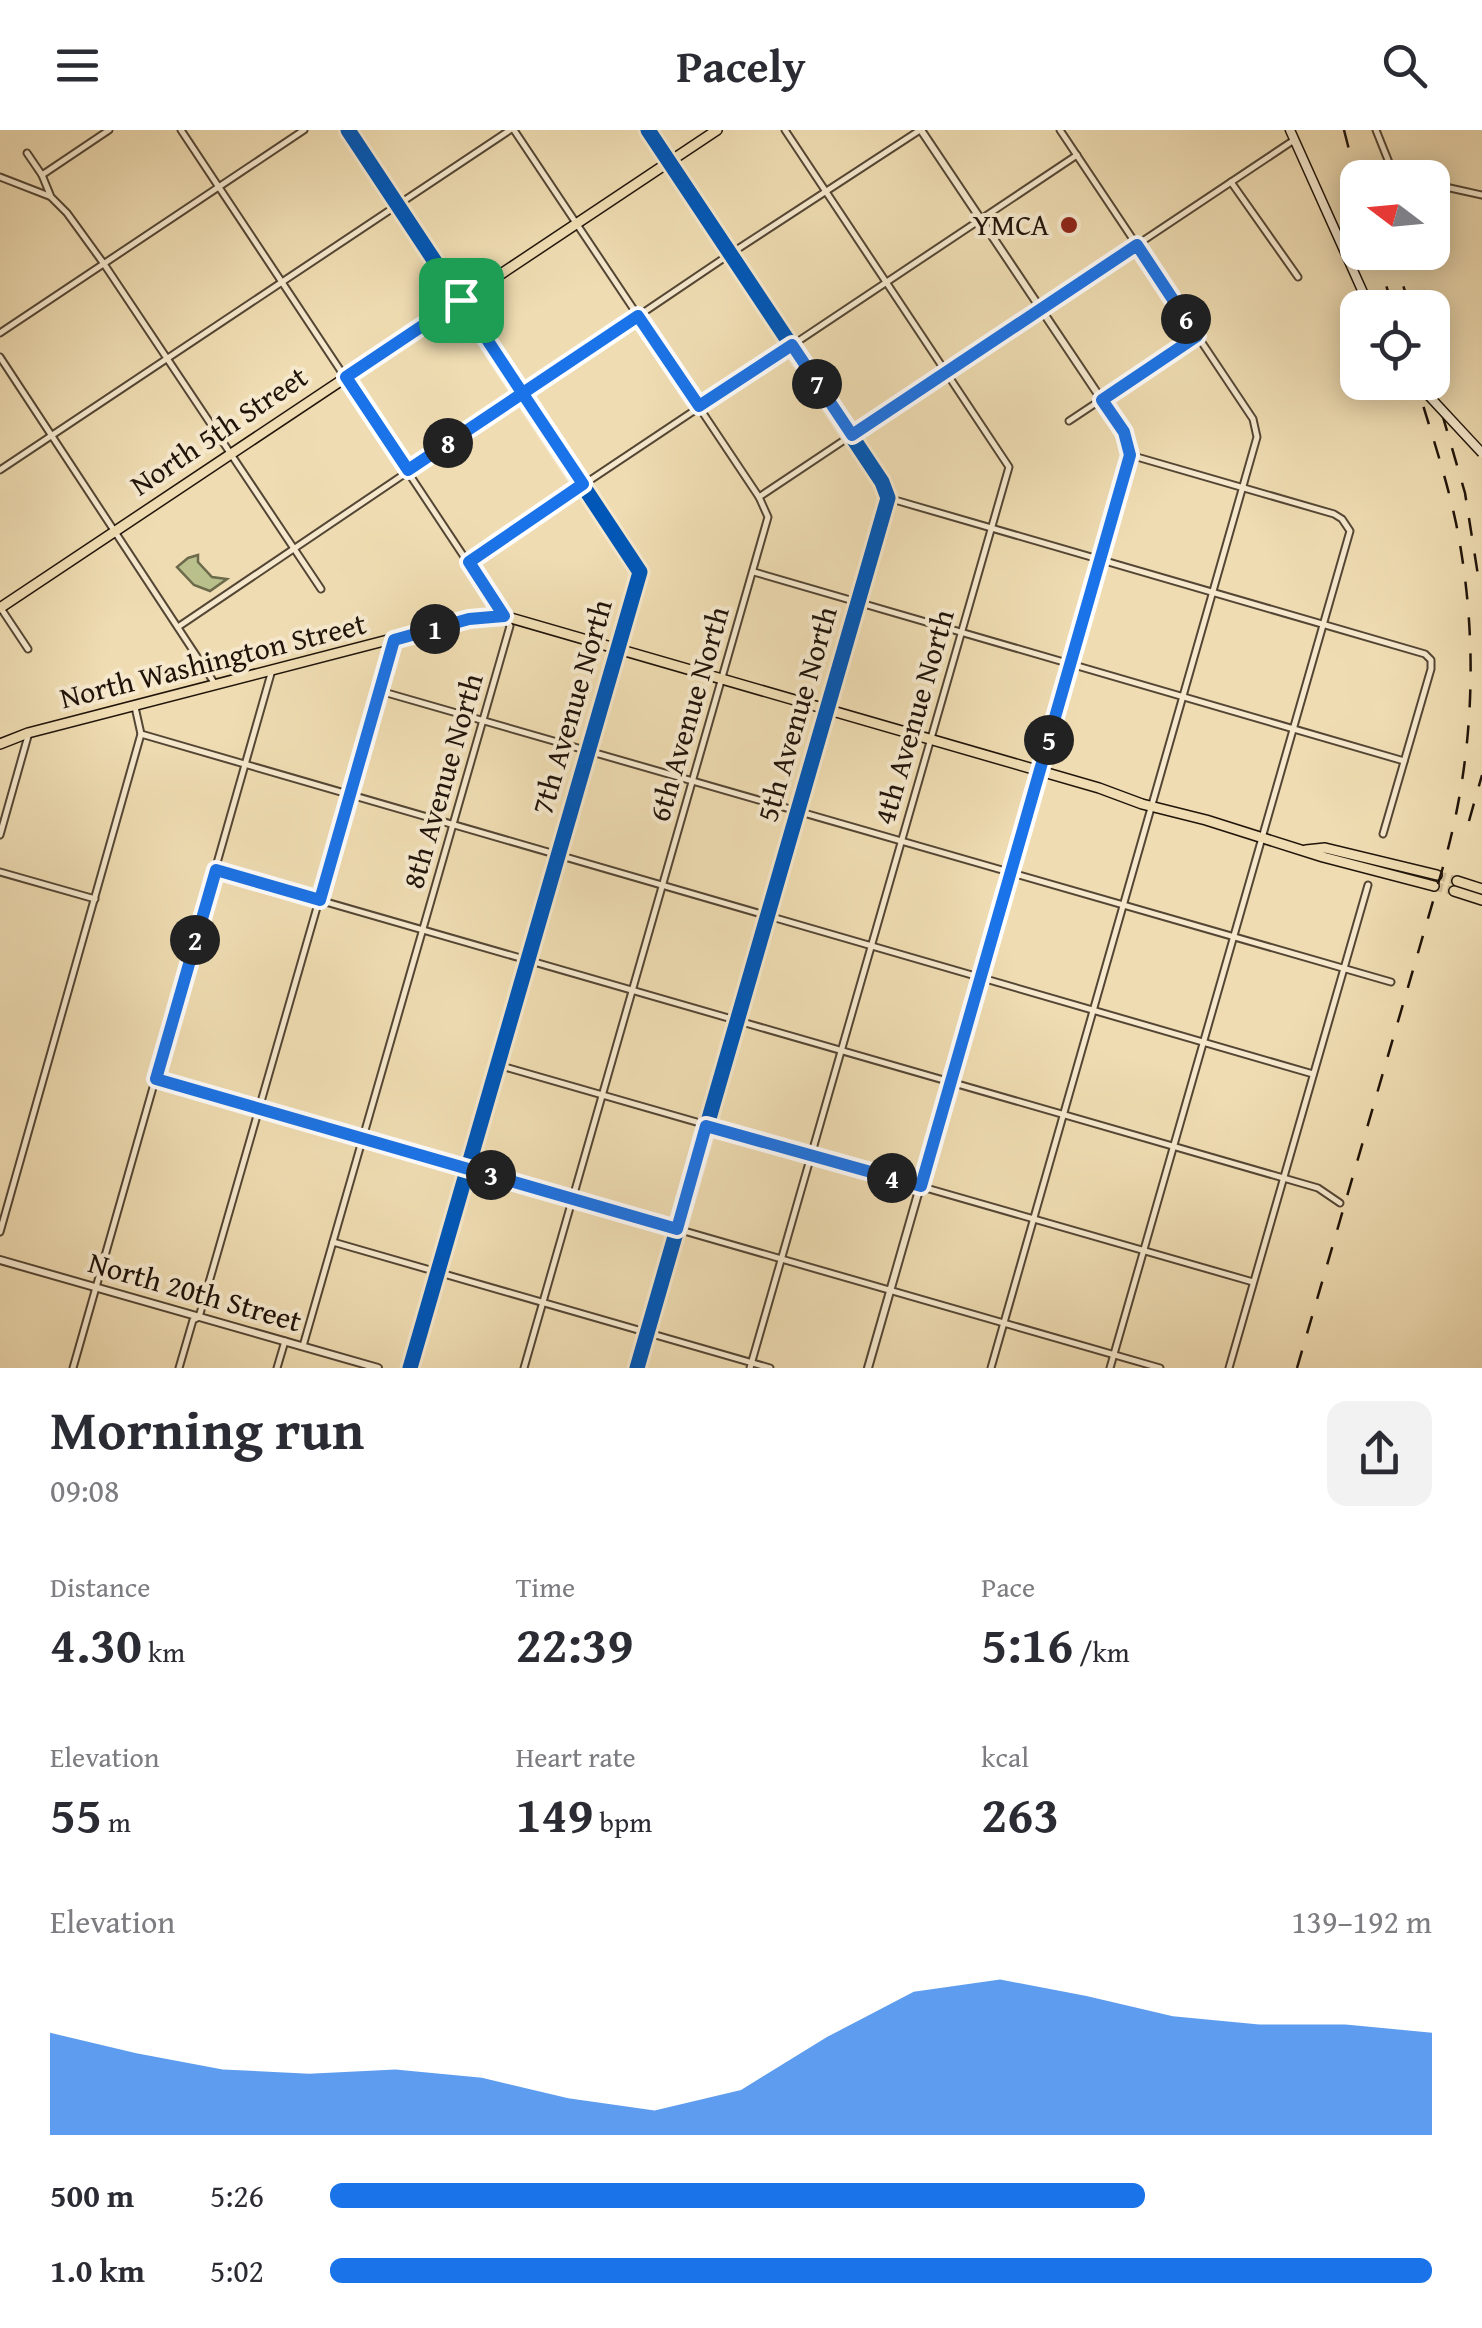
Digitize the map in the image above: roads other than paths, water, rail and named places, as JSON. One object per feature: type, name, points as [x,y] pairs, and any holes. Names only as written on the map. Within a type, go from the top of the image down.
[{"type":"main road","name":"North 5th Street","points":[[0,608],[717,130]]},
{"type":"main road","points":[[1290,130],[1362,290]]},
{"type":"main road","points":[[1433,400],[1482,453]]},
{"type":"main road","name":"North Washington Street","points":[[0,744],[28,733],[469,619],[504,616],[1303,850],[1435,881]]},
{"type":"main road","points":[[1482,888],[1455,886],[1482,900]]},
{"type":"street","points":[[42,174],[108,130]]},
{"type":"street","points":[[181,130],[504,616]]},
{"type":"street","points":[[0,333],[304,130]]},
{"type":"street","name":"7th Avenue North","points":[[348,130],[640,572],[410,1368]]},
{"type":"street","points":[[0,470],[512,130],[759,497],[1294,140]]},
{"type":"street","points":[[648,130],[852,435],[888,498],[1426,654],[1431,670],[1383,834]]},
{"type":"street","name":"4th Avenue North","points":[[751,1365],[1010,467],[785,130]]},
{"type":"street","points":[[178,627],[730,254],[921,130],[1124,432],[1130,455],[868,1368]]},
{"type":"street","points":[[991,1368],[1256,446],[1256,428],[1060,130]]},
{"type":"street","points":[[1376,130],[1388,160]]},
{"type":"street","points":[[27,152],[51,197]]},
{"type":"street","points":[[469,562],[1077,155]]},
{"type":"street","points":[[0,177],[51,197],[67,213],[321,588]]},
{"type":"street","points":[[1230,182],[1298,277]]},
{"type":"street","points":[[1450,188],[1482,194]]},
{"type":"street","points":[[1069,421],[1197,336]]},
{"type":"street","points":[[0,357],[215,684]]},
{"type":"street","points":[[1110,1368],[1349,539],[1347,524],[1334,514],[1130,455]]},
{"type":"street","name":"6th Avenue North","points":[[524,1368],[754,572],[768,518],[759,497]]},
{"type":"street","name":"5th Avenue North","points":[[637,1368],[888,498]]},
{"type":"street","points":[[754,572],[1404,760]]},
{"type":"street","points":[[0,608],[28,649]]},
{"type":"street","name":"8th Avenue North","points":[[304,1346],[484,721],[510,626],[504,616]]},
{"type":"street","points":[[179,1368],[193,1320],[200,1317],[394,640]]},
{"type":"street","points":[[73,1368],[272,670]]},
{"type":"street","points":[[380,691],[1391,982]]},
{"type":"street","points":[[0,1232],[141,734],[135,707]]},
{"type":"street","points":[[0,834],[28,733]]},
{"type":"street","points":[[141,734],[1314,1074]]},
{"type":"street","points":[[216,870],[1318,1188],[1340,1203]]},
{"type":"street","points":[[0,872],[94,899]]},
{"type":"street","points":[[1228,1368],[1368,885]]},
{"type":"street","points":[[498,1064],[1254,1282]]},
{"type":"street","points":[[156,1079],[1160,1368]]},
{"type":"street","points":[[333,1242],[770,1368]]},
{"type":"street","name":"North 20th Street","points":[[0,1260],[376,1368]]},
{"type":"street","points":[[277,1368],[285,1341]]},
{"type":"tunnel","points":[[1437,875],[1457,881]]},
{"type":"tunnel","points":[[1434,886],[1454,891]]},
{"type":"railway","points":[[1344,130],[1352,160]]},
{"type":"railway","points":[[1381,270],[1388,290]]},
{"type":"railway","points":[[1398,270],[1405,290]]},
{"type":"railway","points":[[1297,1368],[1443,867],[1462,782],[1470,696],[1468,609],[1456,523],[1421,400]]},
{"type":"railway","points":[[1438,400],[1465,493],[1480,588]]},
{"type":"railway","points":[[1469,821],[1482,775]]},
{"type":"place","name":"YMCA","points":[[1069,225]]}]
